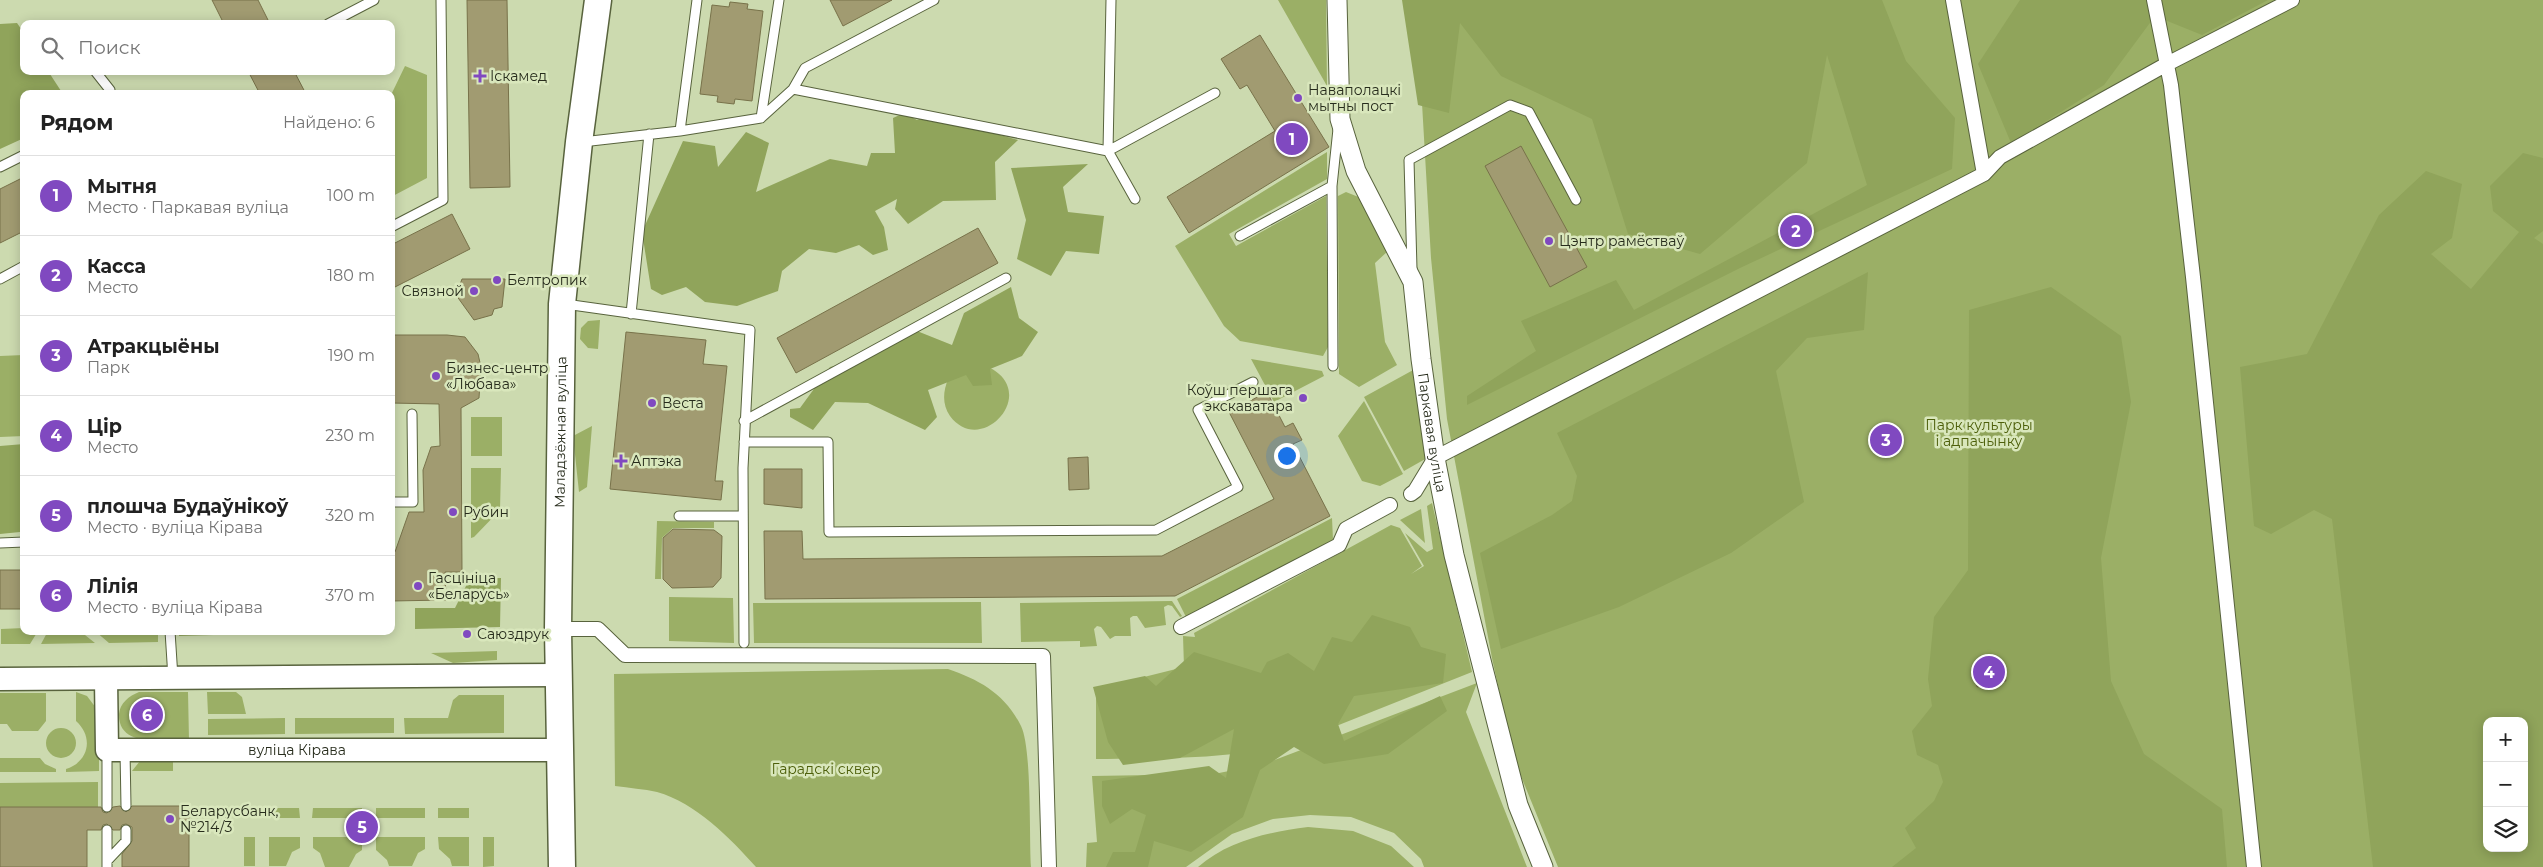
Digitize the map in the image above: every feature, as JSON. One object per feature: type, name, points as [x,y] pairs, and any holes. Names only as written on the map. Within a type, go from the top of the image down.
[{"type":"main road","name":"Маладзёжная вуліца","points":[[562,867],[558,629],[562,304],[598,0]]},
{"type":"street","name":"Паркавая вуліца","points":[[1337,0],[1340,119],[1356,171],[1413,282],[1421,359],[1435,458],[1454,555],[1516,796],[1543,867]]},
{"type":"street","points":[[1953,0],[1984,174]]},
{"type":"street","points":[[2154,0],[2167,64],[2193,277],[2254,867]]},
{"type":"street","points":[[1411,494],[1415,491],[1435,458],[1984,174],[2000,157],[2167,64],[2292,0]]},
{"type":"street","points":[[1181,627],[1339,545],[1346,529],[1390,505]]},
{"type":"street","points":[[558,629],[598,629],[626,655],[1043,656],[1049,867]]},
{"type":"street","points":[[0,679],[559,675]]},
{"type":"street","points":[[106,679],[116,750]]},
{"type":"street","name":"вуліца Кірава","points":[[116,750],[560,750]]},
{"type":"lane","points":[[336,20],[374,0]]},
{"type":"lane","points":[[395,225],[443,200],[441,0]]},
{"type":"lane","points":[[680,131],[697,0]]},
{"type":"lane","points":[[760,118],[779,0]]},
{"type":"lane","points":[[580,142],[680,131],[760,118],[793,89],[805,68],[934,0]]},
{"type":"lane","points":[[1112,0],[1108,151],[1136,199]]},
{"type":"lane","points":[[99,75],[110,90]]},
{"type":"lane","points":[[793,89],[1108,151],[1215,93]]},
{"type":"lane","points":[[1413,282],[1409,160],[1510,105],[1529,112],[1576,200]]},
{"type":"lane","points":[[1333,366],[1332,186],[1340,119]]},
{"type":"lane","points":[[631,314],[649,134]]},
{"type":"lane","points":[[0,167],[20,157]]},
{"type":"lane","points":[[1240,236],[1332,186]]},
{"type":"lane","points":[[0,279],[20,268]]},
{"type":"lane","points":[[744,421],[1006,278]]},
{"type":"lane","points":[[562,304],[750,330],[744,421],[744,643]]},
{"type":"lane","points":[[744,442],[828,442],[829,532],[1156,530],[1238,487],[1198,410],[1253,382]]},
{"type":"lane","points":[[395,502],[413,502],[412,414]]},
{"type":"lane","points":[[679,516],[743,516]]},
{"type":"lane","points":[[0,543],[20,542]]},
{"type":"lane","points":[[170,635],[173,678]]},
{"type":"lane","points":[[116,750],[126,806]]},
{"type":"lane","points":[[107,807],[116,750]]},
{"type":"lane","points":[[107,830],[107,864]]},
{"type":"lane","points":[[107,864],[126,841],[126,830]]},
{"type":"green space","points":[[1278,0],[1326,0],[1327,86]]},
{"type":"green space","points":[[1402,0],[1882,0],[1906,61],[1955,118],[1952,169],[1740,268],[1467,405],[1467,396],[1536,351],[1521,321],[1616,280],[1634,310],[1867,185],[1827,55],[1807,163],[1700,254],[1628,234],[1592,119],[1501,76],[1460,23],[1449,113],[1418,105]]},
{"type":"green space","name":"Парк культуры і адпачынку","points":[[1416,0],[2543,0],[2543,867],[1558,867],[1514,759],[1492,658],[1447,419],[1431,258]]},
{"type":"green space","points":[[2020,0],[2268,0],[2202,35],[2155,16],[2104,85],[2011,143],[1978,64]]},
{"type":"green space","points":[[17,23],[20,27],[20,75],[51,75],[60,90],[20,90],[20,140],[0,149],[0,24]]},
{"type":"green space","points":[[405,66],[427,75],[427,178],[395,195],[395,90],[393,90]]},
{"type":"green space","points":[[904,113],[917,120],[930,115],[1018,140],[995,162],[996,200],[943,201],[908,224],[895,209],[897,199],[875,211],[884,227],[888,250],[873,255],[859,245],[836,253],[809,249],[782,271],[778,291],[737,306],[705,302],[686,287],[662,295],[651,289],[642,232],[683,141],[715,146],[718,167],[746,132],[769,143],[756,192],[830,159],[867,166],[871,153],[895,153],[893,118]]},
{"type":"green space","points":[[1327,152],[1327,179],[1229,234],[1236,246],[1326,196],[1328,347],[1323,356],[1240,341],[1224,326],[1175,246]]},
{"type":"green space","points":[[2523,153],[2543,158],[2543,231],[2534,238],[2543,244],[2543,867],[2373,867],[2332,519],[2314,510],[2271,534],[2254,526],[2240,367],[2307,354],[2379,215],[2426,171],[2462,184],[2452,238],[2431,254],[2471,289],[2519,232],[2493,211],[2490,186]]},
{"type":"green space","points":[[1088,164],[1063,187],[1068,212],[1104,216],[1099,254],[1066,251],[1051,276],[1017,259],[1026,220],[1011,168]]},
{"type":"green space","points":[[1346,192],[1361,198],[1388,251],[1375,263],[1385,342],[1397,365],[1359,387],[1339,374],[1338,196]]},
{"type":"green space","points":[[1868,272],[1864,330],[1807,338],[1776,371],[1804,502],[1731,553],[1619,607],[1501,649],[1480,553],[1552,515],[1572,501],[1577,476],[1557,433]]},
{"type":"green space","points":[[1011,287],[1019,318],[1038,332],[1022,356],[990,369],[992,385],[973,386],[966,375],[928,390],[937,417],[925,430],[868,403],[835,402],[813,430],[790,417],[790,409],[800,408],[830,367],[873,356],[917,331],[952,345],[964,313]]},
{"type":"green space","points":[[2051,287],[2121,336],[2131,402],[2101,558],[2111,681],[2144,754],[2222,809],[2227,867],[1892,867],[1916,848],[1905,828],[1934,801],[1943,782],[1938,765],[1917,755],[1912,731],[1932,706],[1928,679],[1934,617],[1968,570],[1969,310]]},
{"type":"green space","points":[[600,320],[598,349],[588,348],[580,339],[581,328],[588,321]]},
{"type":"green space","points":[[20,355],[20,436],[0,437],[0,356]]},
{"type":"green space","points":[[1251,359],[1322,371],[1324,376],[1274,402]]},
{"type":"green space","points":[[984,365],[1001,376],[1009,389],[1008,403],[1002,416],[991,425],[977,430],[963,427],[950,416],[946,407],[944,393],[946,384],[948,379]]},
{"type":"green space","points":[[1415,369],[1427,458],[1404,471],[1364,397]]},
{"type":"green space","points":[[1364,401],[1403,474],[1380,486],[1362,481],[1338,436]]},
{"type":"green space","points":[[471,417],[502,417],[502,456],[471,456]]},
{"type":"green space","points":[[592,426],[587,487],[579,492],[573,436]]},
{"type":"green space","points":[[20,444],[20,532],[0,534],[0,446]]},
{"type":"green space","points":[[471,468],[501,468],[500,510],[471,538]]},
{"type":"green space","points":[[1432,503],[1472,672],[1291,744],[1218,756],[1096,759],[1096,689],[1184,667],[1183,636],[1195,637],[1194,633],[1391,525],[1400,528],[1422,566],[1411,574],[1424,566],[1405,533],[1427,552],[1433,549],[1427,506]]},
{"type":"green space","points":[[1421,509],[1425,543],[1400,520]]},
{"type":"green space","points":[[1332,518],[1333,540],[1186,617],[1177,599]]},
{"type":"green space","points":[[657,521],[714,522],[714,528],[673,528],[662,538],[661,579],[655,579]]},
{"type":"green space","points":[[470,578],[501,578],[500,627],[415,629],[415,608],[455,608]]},
{"type":"green space","points":[[669,597],[733,598],[734,643],[669,641]]},
{"type":"green space","points":[[1172,601],[1182,616],[1180,617],[1172,606],[1168,605],[1164,607],[1166,625],[1145,628],[1137,616],[1133,616],[1130,618],[1131,636],[1115,636],[1110,639],[1101,627],[1097,626],[1094,629],[1097,646],[1080,647],[1080,641],[1021,642],[1020,603]]},
{"type":"green space","points":[[981,602],[982,643],[754,643],[753,603]]},
{"type":"green space","points":[[1372,615],[1410,627],[1421,647],[1446,654],[1443,683],[1354,696],[1338,724],[1344,741],[1440,696],[1447,711],[1388,754],[1324,764],[1294,747],[1260,770],[1243,817],[1191,852],[1154,841],[1148,867],[1106,867],[1113,852],[1135,852],[1146,815],[1132,809],[1110,824],[1102,806],[1102,781],[1209,766],[1226,778],[1234,729],[1180,758],[1123,765],[1108,742],[1093,687],[1145,676],[1156,686],[1194,652],[1261,673],[1267,662],[1288,653],[1314,671],[1332,637],[1352,642]]},
{"type":"green space","points":[[20,628],[20,635],[36,635],[30,644],[1,644],[1,629]]},
{"type":"green space","points":[[46,635],[85,635],[95,643],[41,644]]},
{"type":"green space","points":[[100,635],[158,635],[158,642],[109,643]]},
{"type":"green space","points":[[179,635],[214,635],[179,636]]},
{"type":"green space","points":[[497,651],[497,660],[453,663],[431,653]]},
{"type":"green space","name":"Гарадскі сквер","points":[[948,669],[981,683],[999,697],[1015,715],[1021,726],[1025,737],[1027,753],[1031,867],[756,867],[724,833],[685,804],[657,792],[615,786],[614,674]]},
{"type":"green space","points":[[1477,683],[1466,712],[1527,867],[1424,867],[1421,859],[1394,833],[1351,817],[1310,815],[1273,819],[1232,834],[1186,867],[1086,867],[1087,843],[1097,842],[1092,776],[1214,774],[1264,764]]},
{"type":"green space","points":[[76,692],[87,696],[99,712],[99,771],[66,772],[66,769],[80,761],[84,755],[87,741],[82,727],[76,721]]},
{"type":"green space","points":[[139,692],[188,692],[189,740],[145,740],[135,738],[126,733],[121,725],[119,714],[121,706],[126,700]]},
{"type":"green space","points":[[207,692],[236,692],[242,697],[246,714],[208,714]]},
{"type":"green space","points":[[0,693],[46,693],[46,721],[38,731],[12,731],[7,724],[0,724]]},
{"type":"green space","points":[[459,695],[504,695],[504,733],[405,734],[404,718],[448,718],[453,700]]},
{"type":"green space","points":[[285,718],[285,734],[208,735],[208,719]]},
{"type":"green space","points":[[295,718],[394,718],[394,733],[295,734]]},
{"type":"green space","points":[[61,728],[72,732],[76,743],[72,754],[61,758],[50,754],[46,743],[50,732]]},
{"type":"green space","points":[[0,758],[40,758],[45,764],[56,769],[56,772],[0,772]]},
{"type":"green space","points":[[173,759],[173,771],[132,771],[140,761]]},
{"type":"green space","points":[[98,782],[98,807],[0,807],[0,783]]},
{"type":"green space","points":[[269,808],[299,808],[300,818],[269,818]]},
{"type":"green space","points":[[313,808],[362,808],[362,818],[312,818]]},
{"type":"green space","points":[[376,808],[425,808],[425,818],[376,818]]},
{"type":"green space","points":[[438,808],[469,808],[469,818],[438,818]]},
{"type":"green space","points":[[1308,827],[1353,831],[1391,846],[1414,867],[1198,867],[1223,850],[1236,844],[1264,835]]},
{"type":"green space","points":[[244,837],[255,837],[255,866],[244,866]]},
{"type":"green space","points":[[269,837],[300,837],[300,848],[292,852],[286,866],[269,866]]},
{"type":"green space","points":[[313,837],[362,837],[362,850],[356,854],[349,867],[325,867],[320,853],[313,848]]},
{"type":"green space","points":[[376,837],[425,837],[425,849],[418,853],[412,866],[389,866],[387,860],[376,850]]},
{"type":"green space","points":[[438,837],[469,837],[469,866],[452,866],[450,859],[439,849]]},
{"type":"green space","points":[[483,837],[494,837],[494,866],[483,867]]},
{"type":"building","points":[[212,0],[258,0],[268,20],[222,20]]},
{"type":"building","points":[[467,0],[507,0],[510,187],[470,188]]},
{"type":"building","points":[[830,0],[892,0],[843,26]]},
{"type":"building","points":[[730,2],[748,4],[747,9],[763,11],[752,101],[735,99],[734,104],[717,102],[718,96],[700,94],[712,5],[729,7]]},
{"type":"building","points":[[1260,35],[1329,147],[1189,233],[1167,197],[1275,131],[1247,85],[1240,89],[1221,59]]},
{"type":"building","points":[[250,75],[296,75],[304,90],[258,90]]},
{"type":"building","name":"Цэнтр рамёстваў","points":[[1521,146],[1587,267],[1550,287],[1485,166]]},
{"type":"building","points":[[20,179],[20,233],[0,243],[0,189]]},
{"type":"building","points":[[452,214],[470,249],[395,287],[395,243]]},
{"type":"building","points":[[1803,216],[1813,233],[1788,246],[1779,229]]},
{"type":"building","points":[[978,228],[998,263],[796,373],[777,338]]},
{"type":"building","points":[[462,279],[505,279],[502,307],[494,309],[492,315],[474,320],[456,295]]},
{"type":"building","points":[[626,332],[706,340],[703,364],[727,366],[715,481],[723,481],[721,500],[610,489]]},
{"type":"building","points":[[395,335],[465,337],[478,354],[481,367],[479,398],[461,408],[462,572],[445,572],[446,600],[395,601],[395,552],[409,512],[424,512],[423,470],[431,447],[440,446],[439,404],[395,403]]},
{"type":"building","points":[[1267,392],[1285,427],[1293,423],[1302,440],[1293,444],[1330,516],[1175,596],[765,599],[764,531],[802,531],[803,559],[1162,556],[1274,499],[1229,412]]},
{"type":"building","points":[[1088,457],[1089,489],[1069,490],[1068,458]]},
{"type":"building","points":[[764,469],[802,469],[802,508],[764,504]]},
{"type":"building","points":[[673,529],[714,530],[722,536],[721,578],[713,587],[672,588],[663,579],[663,538]]},
{"type":"building","points":[[0,570],[20,570],[20,609],[0,609]]},
{"type":"building","points":[[2002,661],[2006,681],[1977,687],[1973,667]]},
{"type":"building","points":[[120,806],[126,812],[132,806],[189,806],[189,867],[122,867],[122,854],[132,841],[132,827],[126,824],[122,825],[120,830],[113,830],[107,824],[103,825],[101,830],[87,830],[87,867],[0,867],[0,807],[101,807],[103,812],[107,813],[113,807]]},
{"type":"place","name":"Іскамед","points":[[480,76]]},
{"type":"place","name":"Наваполацкі мытны пост","points":[[1298,98]]},
{"type":"place","name":"Мытня","points":[[1292,139]]},
{"type":"place","name":"Касса","points":[[1796,231]]},
{"type":"place","name":"Цэнтр рамёстваў","points":[[1549,241]]},
{"type":"place","name":"Белтропик","points":[[497,280]]},
{"type":"place","name":"Связной","points":[[474,291]]},
{"type":"place","name":"Бизнес-центр «Любава»","points":[[436,376]]},
{"type":"place","name":"Коўш першага экскаватара","points":[[1303,398]]},
{"type":"place","name":"Веста","points":[[652,403]]},
{"type":"place","name":"Атракцыёны","points":[[1886,440]]},
{"type":"place","name":"Аптэка","points":[[621,461]]},
{"type":"place","name":"Рубин","points":[[453,512]]},
{"type":"place","name":"Гасцініца «Беларусь»","points":[[418,586]]},
{"type":"place","name":"Саюздрук","points":[[467,634]]},
{"type":"place","name":"Цір","points":[[1989,672]]},
{"type":"place","name":"Лілія","points":[[147,715]]},
{"type":"place","name":"Беларусбанк, №214/3","points":[[170,819]]},
{"type":"place","name":"плошча Будаўнікоў","points":[[362,827]]}]
